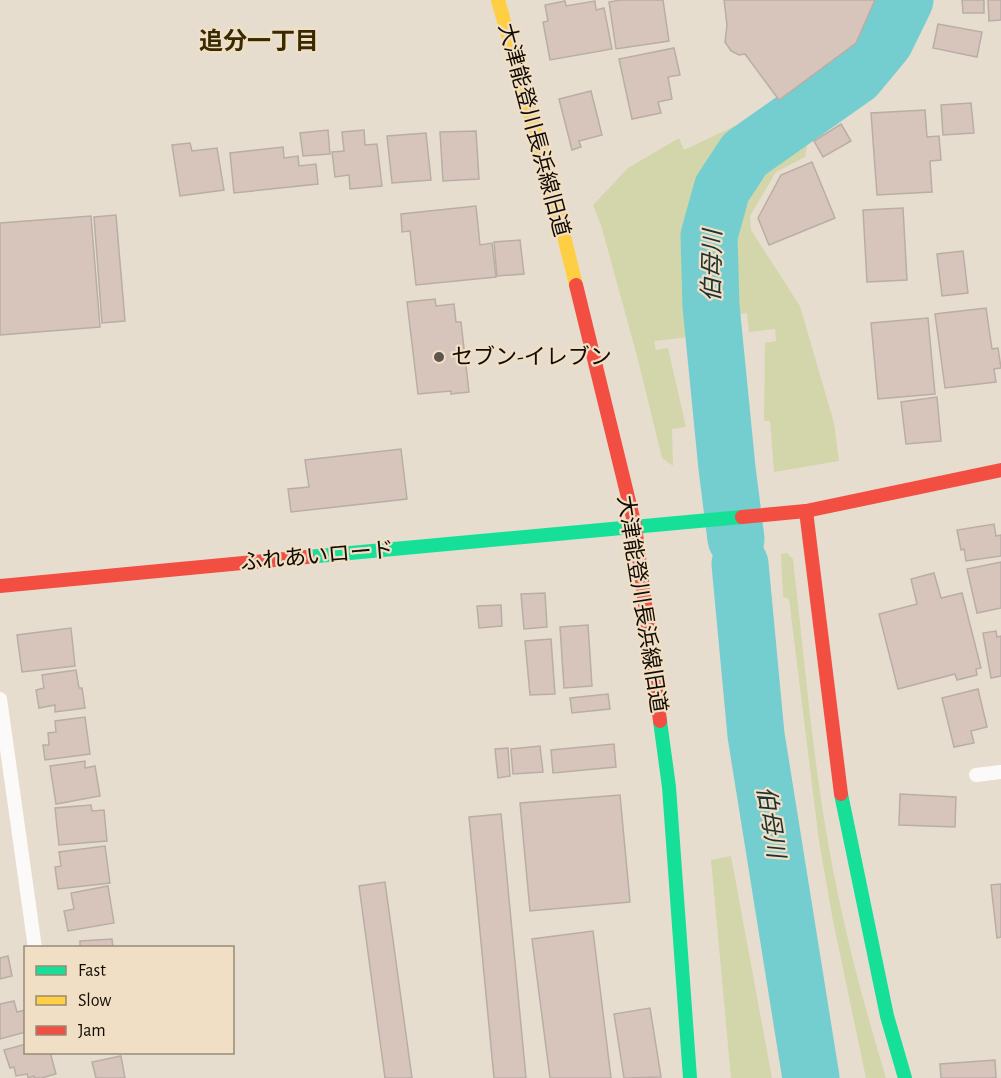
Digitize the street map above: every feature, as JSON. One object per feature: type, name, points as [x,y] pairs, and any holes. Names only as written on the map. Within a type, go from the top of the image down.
[{"type":"street","name":"大津能登川長浜線旧道","points":[[498,0],[559,216],[635,526],[669,787],[690,1078]]},
{"type":"street","name":"ふれあいロード","points":[[0,586],[806,511],[1001,470]]},
{"type":"street","points":[[806,511],[838,778],[887,1016],[905,1078]]},
{"type":"lane","points":[[0,699],[36,946]]},
{"type":"lane","points":[[976,775],[1001,772]]},
{"type":"green space","points":[[741,123],[719,148],[703,172],[693,197],[687,222],[685,249],[690,337],[654,341],[656,350],[668,348],[686,427],[672,429],[673,466],[662,458],[637,356],[601,225],[593,205],[628,168],[679,138],[684,150]]},
{"type":"green space","points":[[805,136],[808,140],[805,157],[776,172],[750,216],[751,230],[800,306],[834,423],[839,461],[774,472],[770,421],[764,421],[765,343],[776,341],[775,329],[749,332],[747,313],[738,314],[734,239],[741,202],[749,186],[766,166]]},
{"type":"green space","points":[[787,553],[793,559],[813,740],[835,877],[854,964],[886,1078],[866,1078],[833,921],[819,841],[789,599],[783,597],[781,554]]},
{"type":"green space","points":[[731,856],[772,1078],[731,1078],[711,860]]},
{"type":"building","points":[[663,0],[669,41],[616,49],[609,2]]},
{"type":"building","points":[[724,0],[875,0],[856,43],[779,100],[745,54],[739,55],[731,51],[725,42],[727,25]]},
{"type":"building","points":[[962,0],[984,0],[984,13],[963,13]]},
{"type":"building","points":[[988,0],[1001,0],[1001,20],[989,21]]},
{"type":"building","points":[[565,1],[566,6],[595,1],[596,10],[604,8],[612,49],[550,60],[543,22],[548,21],[545,5]]},
{"type":"building","points":[[938,24],[982,32],[977,57],[933,48]]},
{"type":"building","points":[[674,48],[680,75],[668,77],[672,99],[658,102],[661,113],[632,119],[619,59]]},
{"type":"building","points":[[591,91],[602,135],[579,141],[581,147],[572,150],[559,99]]},
{"type":"building","points":[[971,103],[974,133],[943,135],[941,105]]},
{"type":"building","points":[[925,110],[927,137],[939,136],[941,160],[930,161],[932,192],[877,195],[871,113]]},
{"type":"building","points":[[841,124],[851,141],[823,157],[814,141]]},
{"type":"building","points":[[328,130],[330,154],[303,156],[300,133]]},
{"type":"building","points":[[364,130],[365,145],[377,144],[382,186],[350,189],[349,175],[335,177],[332,152],[344,151],[342,132]]},
{"type":"building","points":[[476,131],[479,179],[443,181],[440,132]]},
{"type":"building","points":[[426,133],[431,180],[392,183],[387,136]]},
{"type":"building","points":[[190,143],[192,151],[217,148],[224,190],[180,196],[172,145]]},
{"type":"building","points":[[283,147],[284,158],[298,156],[299,166],[316,164],[318,184],[234,193],[230,153]]},
{"type":"building","points":[[812,162],[835,218],[769,245],[758,218],[781,175]]},
{"type":"building","points":[[476,206],[480,245],[492,243],[496,277],[416,285],[410,231],[402,232],[401,214]]},
{"type":"building","points":[[903,208],[907,280],[867,282],[863,210]]},
{"type":"building","points":[[116,215],[125,321],[102,323],[94,217]]},
{"type":"building","points":[[91,216],[100,327],[0,335],[0,223]]},
{"type":"building","points":[[520,240],[524,274],[497,276],[494,242]]},
{"type":"building","points":[[963,251],[968,293],[942,296],[937,254]]},
{"type":"building","name":"セブン-イレブン","points":[[435,299],[436,306],[454,304],[456,322],[461,322],[469,392],[418,394],[407,302]]},
{"type":"building","points":[[986,308],[992,349],[998,348],[1001,368],[994,369],[996,382],[945,388],[935,314]]},
{"type":"building","points":[[928,318],[935,394],[878,399],[871,323]]},
{"type":"building","points":[[937,397],[941,441],[906,444],[901,402]]},
{"type":"building","points":[[401,449],[407,499],[291,512],[288,489],[309,487],[305,460]]},
{"type":"building","points":[[994,524],[996,536],[1001,535],[1001,556],[966,561],[957,530]]},
{"type":"building","points":[[1001,562],[1001,608],[977,613],[967,569]]},
{"type":"building","points":[[934,573],[941,598],[962,593],[981,668],[976,669],[977,675],[957,680],[955,674],[898,689],[879,614],[917,604],[911,579]]},
{"type":"building","points":[[545,593],[547,627],[524,629],[521,594]]},
{"type":"building","points":[[501,605],[502,626],[479,628],[477,606]]},
{"type":"building","points":[[588,625],[592,686],[564,688],[560,627]]},
{"type":"building","points":[[71,628],[75,666],[22,672],[17,635]]},
{"type":"building","points":[[996,631],[997,637],[1001,636],[1001,676],[991,678],[983,633]]},
{"type":"building","points":[[551,639],[555,694],[530,695],[525,641]]},
{"type":"building","points":[[76,670],[85,708],[55,712],[55,705],[39,708],[36,690],[44,688],[42,675]]},
{"type":"building","points":[[978,689],[987,727],[971,731],[974,743],[954,747],[942,698]]},
{"type":"building","points":[[608,694],[610,709],[572,713],[570,698]]},
{"type":"building","points":[[85,717],[90,754],[45,760],[43,745],[49,745],[48,733],[56,732],[55,721]]},
{"type":"building","points":[[614,744],[616,767],[553,773],[551,750]]},
{"type":"building","points":[[540,746],[543,772],[513,774],[511,749]]},
{"type":"building","points":[[508,748],[510,776],[498,778],[495,749]]},
{"type":"building","points":[[85,761],[85,768],[95,766],[100,796],[56,804],[50,766]]},
{"type":"building","points":[[900,794],[956,797],[955,827],[899,825]]},
{"type":"building","points":[[620,795],[630,902],[530,911],[520,803]]},
{"type":"building","points":[[91,805],[92,811],[104,810],[107,841],[59,845],[55,808]]},
{"type":"building","points":[[501,814],[526,1078],[494,1078],[469,817]]},
{"type":"building","points":[[105,846],[110,883],[58,889],[55,867],[61,866],[59,852]]},
{"type":"building","points":[[385,882],[412,1078],[385,1078],[359,886]]},
{"type":"building","points":[[1001,884],[1001,937],[997,938],[991,885]]},
{"type":"building","points":[[108,886],[114,923],[68,931],[64,911],[74,909],[71,893]]},
{"type":"building","points":[[593,931],[611,1078],[550,1078],[532,939]]},
{"type":"building","points":[[112,939],[113,946],[80,946],[80,941]]},
{"type":"building","points":[[8,956],[12,976],[0,979],[0,958]]},
{"type":"building","points":[[14,1001],[17,1012],[24,1010],[24,1033],[0,1039],[0,1004]]},
{"type":"building","points":[[650,1008],[661,1077],[624,1078],[614,1014]]},
{"type":"building","points":[[24,1045],[24,1054],[51,1054],[56,1074],[41,1078],[34,1078],[34,1076],[28,1078],[27,1074],[16,1076],[14,1067],[10,1068],[4,1050]]},
{"type":"building","points":[[121,1056],[125,1078],[96,1078],[92,1062]]},
{"type":"building","points":[[995,1060],[996,1078],[941,1078],[940,1064]]},
{"type":"waterway","name":"伯母川","points":[[736,539],[711,306],[709,236],[722,189],[745,154],[856,76],[885,41],[905,0]]},
{"type":"waterway","name":"伯母川","points":[[740,564],[756,735],[811,1078]]},
{"type":"traffic: fast","points":[[307,557],[742,517]]},
{"type":"traffic: fast","points":[[660,721],[669,787],[690,1078]]},
{"type":"traffic: fast","points":[[841,794],[887,1016],[905,1078]]},
{"type":"traffic: slow","points":[[498,0],[559,216],[576,285]]},
{"type":"traffic: jam","points":[[576,285],[635,526],[660,721]]},
{"type":"traffic: jam","points":[[742,517],[806,511],[1001,470]]},
{"type":"traffic: jam","points":[[806,511],[841,794]]},
{"type":"traffic: jam","points":[[0,586],[307,557]]},
{"type":"place","name":"セブン-イレブン","points":[[439,357]]},
{"type":"district","name":"追分一丁目","points":[[259,42]]}]
